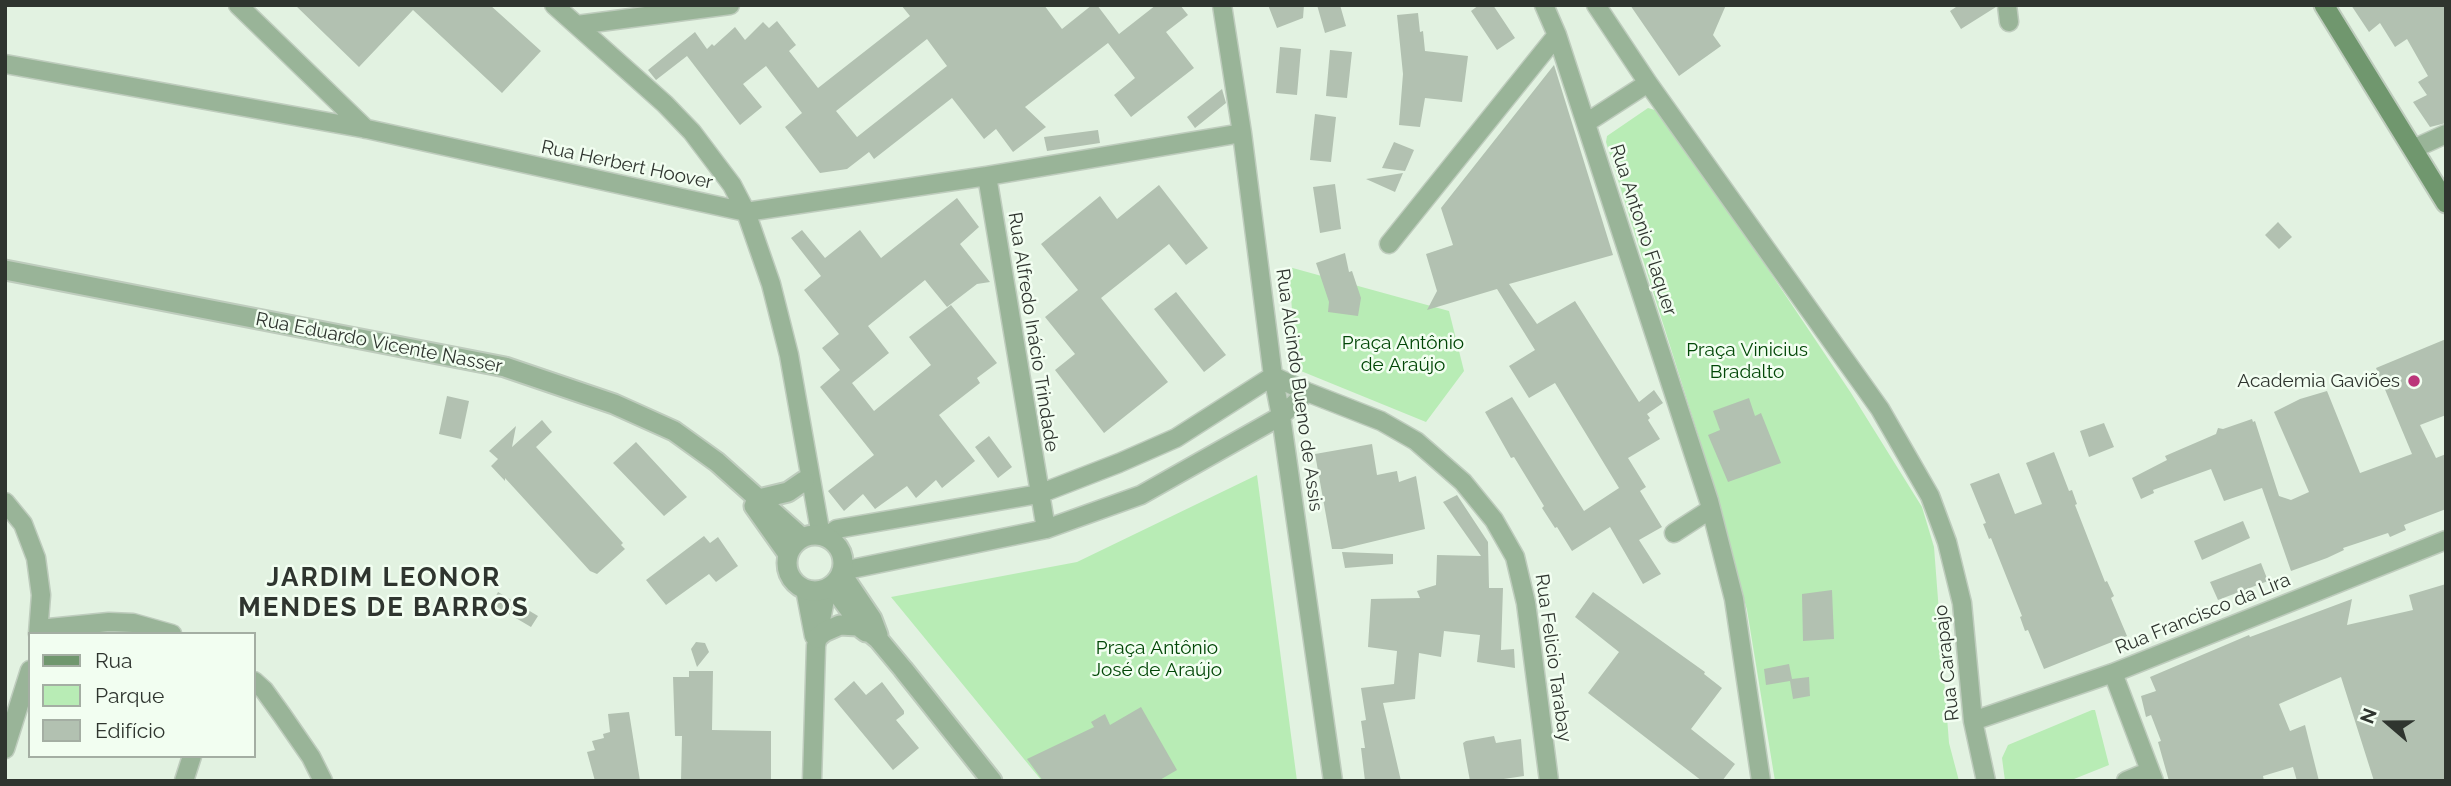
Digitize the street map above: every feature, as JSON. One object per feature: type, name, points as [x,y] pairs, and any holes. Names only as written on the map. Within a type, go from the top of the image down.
[{"type":"main road","points":[[2324,5],[2446,203]]},
{"type":"street","points":[[237,5],[367,129]]},
{"type":"street","points":[[554,5],[665,104],[692,132],[732,185],[746,212],[771,284],[786,343],[808,459],[814,536]]},
{"type":"street","points":[[577,25],[730,5]]},
{"type":"street","name":"Rua Alcindo Bueno de Assis","points":[[1222,5],[1242,133],[1273,376],[1334,781]]},
{"type":"street","name":"Rua Antonio Flaquer","points":[[1544,5],[1558,35],[1711,509],[1734,599],[1761,781]]},
{"type":"street","name":"Rua Carapajo","points":[[1596,5],[1648,83],[1880,410],[1930,496],[1947,542],[1962,603],[1973,721],[1986,781]]},
{"type":"street","points":[[1389,244],[1558,35]]},
{"type":"street","name":"Rua Herbert Hoover","points":[[5,64],[367,129],[746,212],[987,176],[1242,133]]},
{"type":"street","points":[[1586,123],[1648,83]]},
{"type":"street","points":[[2413,149],[2446,134]]},
{"type":"street","name":"Rua Alfredo Inácio Trindade","points":[[987,176],[1046,529]]},
{"type":"street","name":"Rua Eduardo Vicente Nasser","points":[[5,270],[505,367],[646,417],[698,446],[759,499],[814,536]]},
{"type":"street","points":[[1273,376],[1175,438],[1039,494],[837,529],[814,536],[789,554],[789,575],[796,584],[815,591],[836,580],[1046,529],[1141,495],[1281,416],[1307,393]]},
{"type":"street","name":"Rua Felicio Tarabay","points":[[1273,376],[1307,393],[1381,421],[1416,441],[1463,482],[1493,520],[1515,557],[1526,603],[1549,781]]},
{"type":"street","points":[[808,459],[804,481],[814,536]]},
{"type":"street","name":"Rua Eduardo Vicente Nasser","points":[[730,474],[789,554]]},
{"type":"street","points":[[759,499],[788,492],[804,481]]},
{"type":"street","points":[[5,502],[23,524],[36,558],[41,596],[38,631],[109,622],[133,623],[165,632]]},
{"type":"street","points":[[1674,533],[1711,509]]},
{"type":"street","points":[[814,536],[837,545],[841,551],[836,580],[816,642]]},
{"type":"street","name":"Rua Francisco da Lira","points":[[1973,721],[2113,673],[2446,540]]},
{"type":"street","points":[[836,580],[874,637],[992,781]]},
{"type":"street","points":[[805,589],[816,642],[812,781]]},
{"type":"street","points":[[816,642],[824,632],[840,625],[858,626],[874,637]]},
{"type":"street","points":[[2113,673],[2152,776],[2126,781]]},
{"type":"street","points":[[5,749],[28,676]]},
{"type":"street","points":[[256,683],[264,690],[311,757],[323,781]]},
{"type":"street","points":[[184,781],[191,758]]},
{"type":"green space","name":"Praça Vinicius Bradalto","points":[[1648,108],[1655,110],[1725,205],[1851,393],[1922,507],[1934,547],[1949,743],[1959,781],[1775,781],[1747,610],[1704,454],[1606,142],[1607,136]]},
{"type":"green space","name":"Praça Antônio de Araújo","points":[[1289,267],[1449,311],[1464,371],[1426,422],[1296,369]]},
{"type":"green space","name":"Praça Antônio José de Araújo","points":[[1257,475],[1297,781],[1042,781],[891,597],[1077,562]]},
{"type":"green space","points":[[2095,710],[2109,765],[2069,781],[2005,781],[2002,758],[2008,745]]},
{"type":"building","points":[[295,5],[490,5],[541,51],[502,93],[413,10],[359,67]]},
{"type":"building","points":[[901,5],[1044,5],[1062,29],[1092,5],[1097,5],[1119,34],[1156,5],[1180,5],[1188,15],[1166,32],[1194,68],[1131,117],[1114,95],[1135,78],[1108,43],[1025,107],[1046,127],[1013,152],[996,129],[984,139],[952,98],[874,159],[869,152],[847,169],[820,173],[785,127],[802,113],[766,66],[743,84],[762,107],[740,125],[687,56],[656,80],[648,70],[695,32],[707,49],[735,27],[745,40],[763,22],[769,28],[777,21],[796,45],[789,51],[818,88],[910,16]],"holes":[[[927,39],[947,66],[857,137],[836,111]]]},
{"type":"building","points":[[1268,5],[1304,5],[1303,18],[1277,28]]},
{"type":"building","points":[[1317,5],[1340,5],[1346,26],[1325,33]]},
{"type":"building","points":[[1479,5],[1493,5],[1515,38],[1497,50],[1471,11]]},
{"type":"building","points":[[1630,5],[1726,5],[1713,35],[1721,46],[1679,76]]},
{"type":"building","points":[[1959,5],[1996,7],[1961,29],[1950,11]]},
{"type":"building","points":[[2351,5],[2446,5],[2446,123],[2430,127],[2413,102],[2427,95],[2418,82],[2428,76],[2407,39],[2395,47],[2380,23],[2369,32]]},
{"type":"building","points":[[1418,13],[1425,51],[1468,56],[1462,102],[1425,98],[1420,127],[1399,125],[1403,74],[1397,15]]},
{"type":"building","points":[[1280,47],[1301,49],[1297,95],[1276,93]]},
{"type":"building","points":[[1330,50],[1352,52],[1347,98],[1326,96]]},
{"type":"building","points":[[1554,65],[1613,255],[1509,284],[1537,324],[1575,301],[1639,402],[1654,390],[1663,403],[1647,414],[1660,439],[1628,458],[1646,487],[1640,491],[1662,527],[1639,540],[1661,574],[1643,584],[1610,527],[1572,551],[1542,508],[1544,506],[1514,457],[1511,458],[1485,412],[1512,397],[1584,511],[1619,488],[1555,383],[1529,398],[1509,366],[1535,350],[1497,289],[1427,310],[1437,291],[1426,254],[1453,245],[1441,208]]},
{"type":"building","points":[[1222,89],[1226,103],[1195,128],[1187,117]]},
{"type":"building","points":[[1315,114],[1336,117],[1331,162],[1310,160]]},
{"type":"building","points":[[1098,130],[1100,143],[1047,151],[1044,137]]},
{"type":"building","points":[[1394,142],[1414,150],[1405,171],[1382,168]]},
{"type":"building","points":[[1403,173],[1395,192],[1366,179]]},
{"type":"building","points":[[1335,184],[1341,229],[1320,233],[1313,187]]},
{"type":"building","points":[[1159,185],[1208,248],[1186,265],[1169,244],[1101,298],[1168,382],[1104,433],[1055,370],[1075,354],[1045,317],[1078,290],[1041,244],[1100,196],[1117,219]]},
{"type":"building","points":[[957,198],[979,227],[960,244],[990,282],[977,284],[947,307],[925,280],[868,326],[889,353],[852,383],[874,411],[931,365],[909,337],[951,305],[997,363],[977,378],[980,383],[939,415],[975,461],[942,488],[936,480],[916,498],[907,486],[875,509],[863,494],[844,511],[828,491],[874,455],[820,387],[840,370],[822,348],[839,334],[804,290],[821,276],[791,238],[802,230],[825,258],[860,230],[881,258]]},
{"type":"building","points":[[2278,222],[2292,237],[2279,249],[2265,235]]},
{"type":"building","points":[[1345,253],[1349,272],[1352,271],[1361,298],[1358,316],[1328,312],[1329,302],[1316,263]]},
{"type":"building","points":[[1176,292],[1226,355],[1204,372],[1154,309]]},
{"type":"building","points":[[2446,339],[2446,415],[2420,425],[2436,458],[2446,454],[2446,509],[2404,525],[2406,530],[2390,537],[2388,533],[2343,548],[2344,550],[2327,558],[2291,571],[2262,488],[2224,501],[2211,469],[2153,490],[2154,493],[2141,499],[2132,478],[2167,460],[2165,456],[2216,434],[2218,428],[2223,429],[2252,419],[2255,421],[2279,496],[2291,500],[2309,492],[2274,412],[2300,399],[2327,391],[2360,473],[2412,454],[2376,368]]},
{"type":"building","points":[[447,396],[469,401],[461,439],[439,434]]},
{"type":"building","points":[[1749,398],[1755,416],[1761,413],[1781,463],[1728,482],[1708,435],[1720,430],[1713,411]]},
{"type":"building","points":[[542,420],[552,432],[536,447],[623,543],[621,545],[625,549],[597,574],[590,571],[491,466],[498,459],[489,451],[516,426],[512,447]]},
{"type":"building","points":[[2104,423],[2114,447],[2089,457],[2080,431]]},
{"type":"building","points":[[989,436],[1012,467],[998,478],[975,447]]},
{"type":"building","points":[[636,442],[687,497],[664,516],[613,463]]},
{"type":"building","points":[[1372,444],[1377,475],[1397,471],[1399,482],[1416,476],[1425,529],[1342,549],[1332,549],[1315,454]]},
{"type":"building","points":[[2054,452],[2069,491],[2072,490],[2077,504],[2075,505],[2105,582],[2107,581],[2114,596],[2111,598],[2127,636],[2044,669],[2028,630],[2025,631],[2020,617],[2022,616],[1983,524],[1986,523],[1970,484],[1999,473],[2015,514],[2042,504],[2026,463]]},
{"type":"building","points":[[1457,495],[1488,542],[1489,588],[1503,588],[1501,650],[1514,649],[1515,668],[1477,662],[1480,635],[1444,631],[1441,657],[1419,653],[1415,699],[1383,703],[1401,781],[1365,781],[1361,748],[1365,748],[1361,721],[1366,720],[1361,688],[1394,684],[1397,651],[1368,647],[1371,599],[1420,598],[1417,591],[1436,585],[1437,555],[1481,556],[1443,502]]},
{"type":"building","points":[[2243,521],[2250,538],[2202,560],[2194,541]]},
{"type":"building","points":[[704,536],[710,543],[718,537],[738,566],[716,582],[709,574],[666,605],[646,580]]},
{"type":"building","points":[[1342,552],[1393,554],[1393,564],[1345,568]]},
{"type":"building","points":[[2261,563],[2268,581],[2218,600],[2210,582]]},
{"type":"building","points":[[2446,584],[2446,781],[2374,781],[2341,677],[2279,704],[2290,731],[2305,725],[2319,781],[2297,781],[2293,767],[2263,776],[2264,781],[2169,781],[2158,742],[2161,741],[2151,715],[2146,717],[2141,696],[2156,691],[2150,677],[2249,635],[2250,637],[2352,599],[2347,625],[2413,610],[2409,595]]},
{"type":"building","points":[[1832,590],[1834,639],[1803,641],[1802,594]]},
{"type":"building","points":[[498,592],[538,616],[531,627],[492,604]]},
{"type":"building","points":[[1593,592],[1705,672],[1704,674],[1722,688],[1691,729],[1735,764],[1722,781],[1702,781],[1588,693],[1619,652],[1575,617]]},
{"type":"building","points":[[696,642],[705,643],[709,652],[697,667],[691,649]]},
{"type":"building","points":[[1789,664],[1792,679],[1809,677],[1810,696],[1793,699],[1790,681],[1766,685],[1764,669]]},
{"type":"building","points":[[689,671],[713,671],[712,730],[771,731],[771,781],[681,781],[682,736],[675,736],[673,677],[689,677]]},
{"type":"building","points":[[854,681],[866,695],[882,682],[904,711],[896,720],[919,748],[893,770],[834,699]]},
{"type":"building","points":[[1141,707],[1177,770],[1158,781],[1043,781],[1027,759],[1094,727],[1091,722],[1105,714],[1110,725]]},
{"type":"building","points":[[629,712],[640,781],[595,781],[587,752],[595,750],[592,741],[604,738],[603,734],[610,732],[608,714]]},
{"type":"building","points":[[1494,736],[1496,743],[1521,739],[1524,776],[1470,781],[1463,743]]},
{"type":"place","name":"Academia Gaviões","points":[[2414,381]]},
{"type":"district","name":"JARDIM LEONOR MENDES DE BARROS","points":[[384,593]]}]
